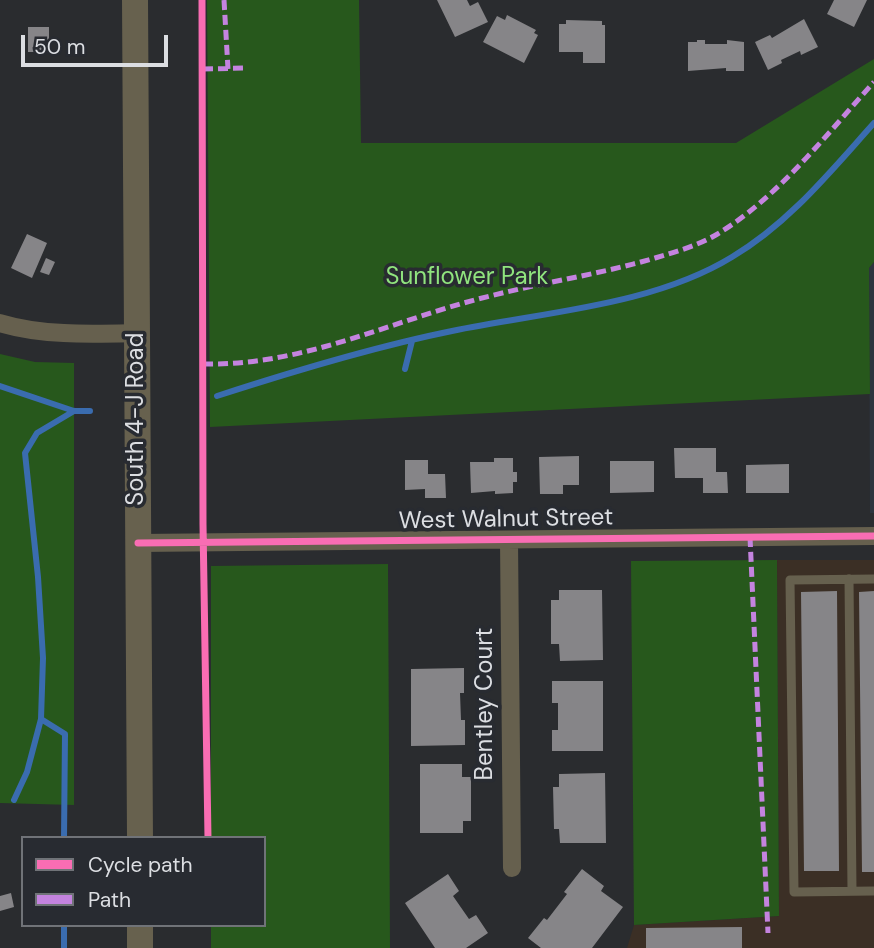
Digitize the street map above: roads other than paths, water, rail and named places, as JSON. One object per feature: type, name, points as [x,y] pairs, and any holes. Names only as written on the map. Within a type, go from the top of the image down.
[{"type":"main road","name":"South 4-J Road","points":[[135,0],[140,836]]},
{"type":"main road","points":[[140,927],[141,948]]},
{"type":"street","points":[[0,323],[22,330],[137,333]]},
{"type":"street","name":"West Walnut Street","points":[[138,542],[874,536]]},
{"type":"street","name":"Bentley Court","points":[[509,540],[512,868]]},
{"type":"lane","points":[[849,579],[852,891]]},
{"type":"lane","points":[[874,579],[790,580],[794,892],[874,891]]},
{"type":"waterway","points":[[217,396],[393,344],[632,297],[701,273],[732,257],[772,229],[808,196],[874,123]]},
{"type":"waterway","points":[[405,369],[412,341]]},
{"type":"waterway","points":[[0,386],[74,411],[90,411]]},
{"type":"waterway","points":[[14,800],[27,772],[41,719],[43,658],[38,577],[25,453],[37,433],[74,411]]},
{"type":"waterway","points":[[41,719],[65,734],[64,836]]},
{"type":"waterway","points":[[64,927],[64,948]]},
{"type":"park label","name":"Sunflower Park","points":[[467,278]]}]
